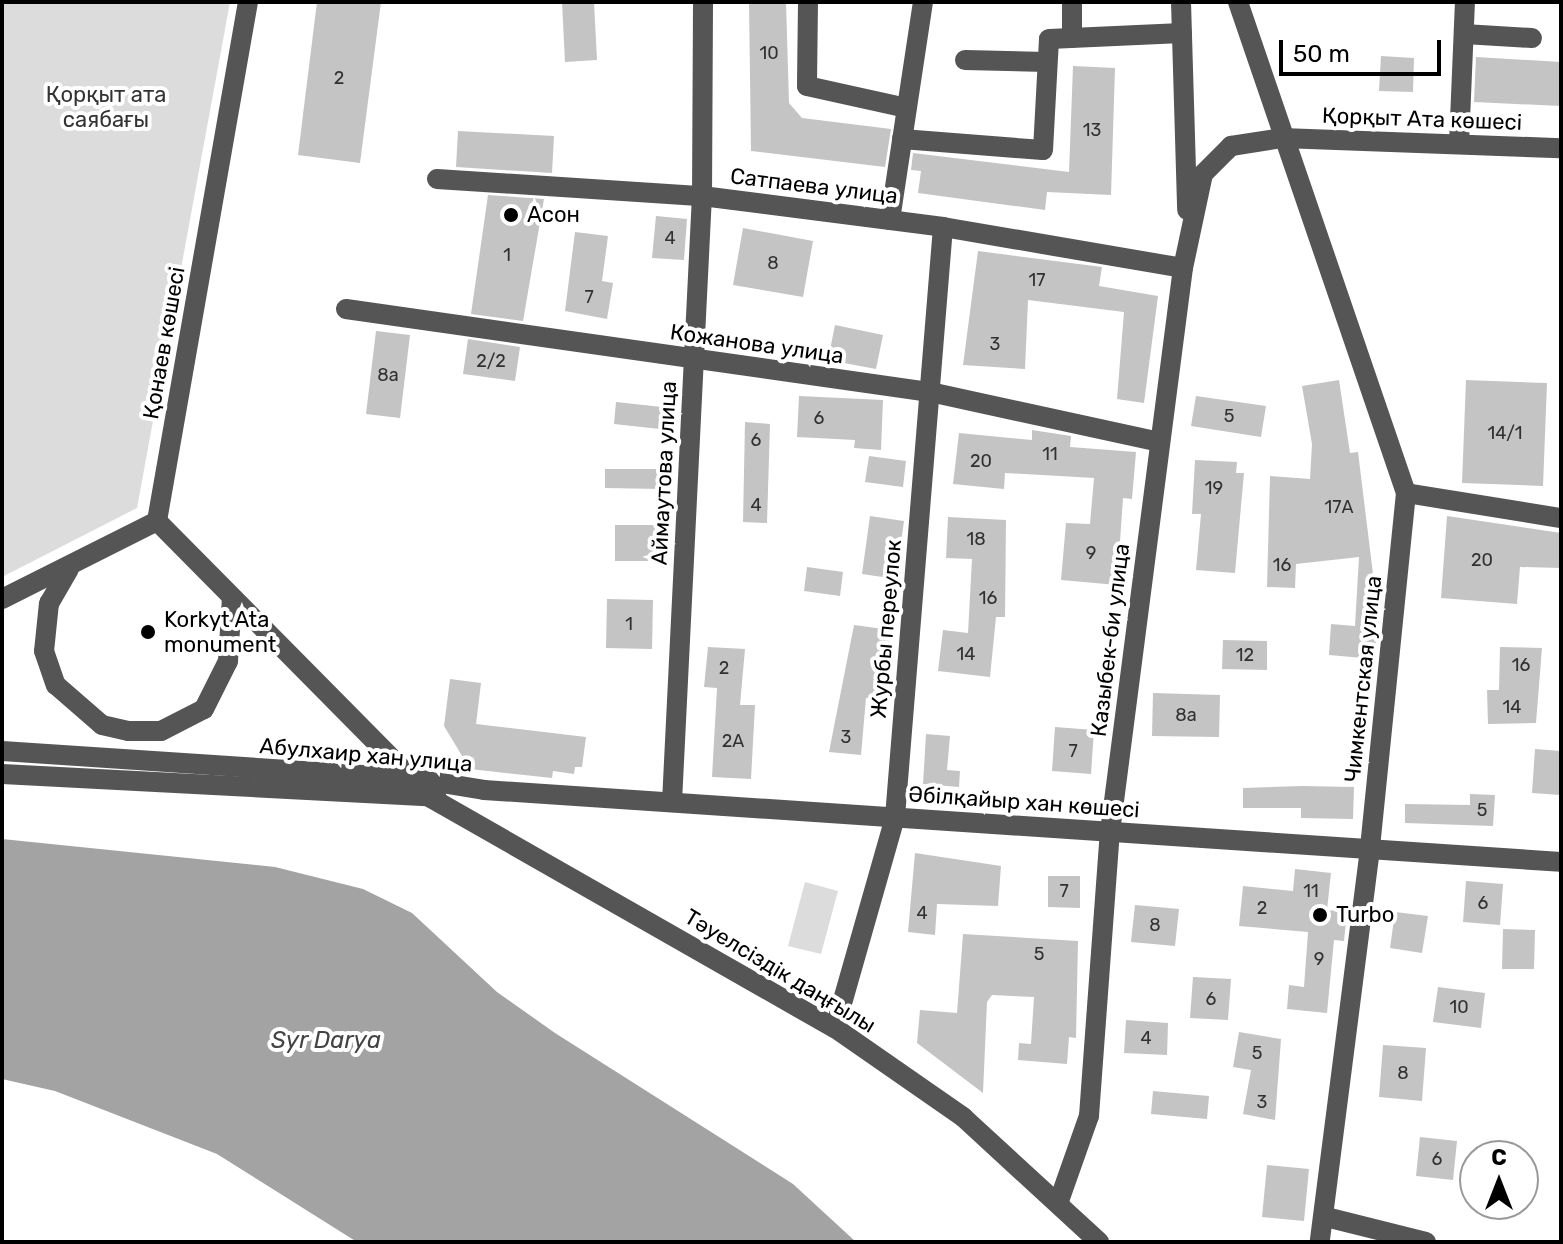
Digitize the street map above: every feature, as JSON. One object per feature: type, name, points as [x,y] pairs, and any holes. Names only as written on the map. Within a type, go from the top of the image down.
[{"type":"street","name":"Қонаев көшесі","points":[[157,521],[248,2]]},
{"type":"street","name":"Аймаутова улица","points":[[672,802],[702,196],[703,2]]},
{"type":"street","points":[[808,2],[807,86],[907,108]]},
{"type":"street","points":[[890,220],[923,2]]},
{"type":"street","points":[[1072,2],[1072,38]]},
{"type":"street","points":[[1181,2],[1188,239]]},
{"type":"street","name":"Чимкентская улица","points":[[1238,2],[1406,493],[1370,849],[1326,1217],[1320,1242]]},
{"type":"street","points":[[1459,144],[1465,2]]},
{"type":"street","points":[[902,139],[1043,150],[1049,39],[1182,33]]},
{"type":"street","points":[[1464,34],[1532,38]]},
{"type":"street","points":[[965,60],[1047,62]]},
{"type":"street","name":"Қорқыт Ата көшесі","points":[[1282,138],[1561,148]]},
{"type":"street","name":"Казыбек-би улица","points":[[1059,1201],[1089,1116],[1110,832],[1188,239],[1203,174],[1215,159],[1231,146],[1282,138]]},
{"type":"street","name":"Сатпаева улица","points":[[437,179],[702,196],[943,227],[1183,268]]},
{"type":"street","name":"Журбы переулок","points":[[835,1028],[895,817],[943,227]]},
{"type":"street","name":"Кожанова улица","points":[[346,309],[930,392],[1159,442]]},
{"type":"street","points":[[1406,493],[1561,518]]},
{"type":"street","points":[[2,599],[157,521],[232,598],[228,661],[204,709],[161,731],[128,731],[102,725],[56,685],[44,651],[54,588],[74,563]]},
{"type":"street","name":"Тәуелсіздік даңғылы","points":[[232,598],[431,798],[835,1028],[963,1117],[1059,1201],[1099,1242]]},
{"type":"street","name":"Абулхаир хан улица","points":[[2,751],[411,778],[484,790]]},
{"type":"street","name":"Абулхаир хан улица","points":[[2,774],[431,798],[484,790]]},
{"type":"street","name":"Әбілқайыр хан көшесі","points":[[484,790],[1561,862]]},
{"type":"street","points":[[1326,1217],[1426,1242]]},
{"type":"green space","name":"Қорқыт ата саябағы","points":[[2,2],[230,2],[137,508],[2,577]]},
{"type":"green space","points":[[805,882],[838,891],[821,954],[788,946]]},
{"type":"water","name":"Syr Darya","points":[[2,839],[275,867],[363,889],[412,913],[497,992],[555,1033],[793,1184],[856,1242],[357,1242],[217,1154],[55,1091],[2,1079]]},
{"type":"building","points":[[317,2],[381,2],[360,163],[298,155]]},
{"type":"building","points":[[562,2],[594,2],[597,60],[565,62]]},
{"type":"building","points":[[749,2],[786,2],[789,103],[802,118],[891,129],[885,167],[751,151]]},
{"type":"building","points":[[1381,56],[1414,58],[1413,92],[1379,91]]},
{"type":"building","points":[[1476,57],[1561,62],[1561,106],[1474,102]]},
{"type":"building","points":[[1073,66],[1115,68],[1111,195],[1047,192],[1045,210],[918,193],[921,171],[911,170],[913,153],[1069,172]]},
{"type":"building","points":[[458,131],[554,136],[552,173],[456,167]]},
{"type":"building","points":[[488,195],[544,199],[523,321],[471,314]]},
{"type":"building","points":[[656,216],[687,219],[684,260],[652,258]]},
{"type":"building","points":[[743,228],[813,241],[803,297],[733,285]]},
{"type":"building","points":[[575,232],[608,236],[602,281],[613,283],[607,319],[565,311]]},
{"type":"building","points":[[978,251],[1102,267],[1099,286],[1158,296],[1144,403],[1117,399],[1124,312],[1028,300],[1025,369],[963,365]]},
{"type":"building","points":[[835,325],[883,335],[876,369],[828,360]]},
{"type":"building","points":[[376,331],[410,335],[400,418],[366,414]]},
{"type":"building","points":[[468,339],[520,347],[515,381],[463,374]]},
{"type":"building","points":[[1339,380],[1350,453],[1358,452],[1374,582],[1384,583],[1374,659],[1329,655],[1331,624],[1355,626],[1359,557],[1296,564],[1295,588],[1267,587],[1270,476],[1310,479],[1312,444],[1302,386]]},
{"type":"building","points":[[1466,380],[1547,383],[1543,486],[1462,483]]},
{"type":"building","points":[[799,396],[883,400],[881,450],[854,448],[855,440],[797,437]]},
{"type":"building","points":[[1196,396],[1266,406],[1261,437],[1191,426]]},
{"type":"building","points":[[616,402],[671,408],[669,430],[614,424]]},
{"type":"building","points":[[745,422],[770,424],[767,523],[743,522]]},
{"type":"building","points":[[1032,430],[1071,436],[1070,447],[1136,452],[1132,499],[1123,498],[1117,585],[1061,580],[1066,523],[1090,524],[1094,478],[1005,473],[1004,489],[953,484],[959,433],[1032,440]]},
{"type":"building","points":[[869,456],[906,461],[903,487],[865,482]]},
{"type":"building","points":[[1195,460],[1237,462],[1236,473],[1244,473],[1235,573],[1196,570],[1201,514],[1192,514]]},
{"type":"building","points":[[605,469],[661,469],[661,489],[605,488]]},
{"type":"building","points":[[870,516],[904,521],[896,579],[862,574]]},
{"type":"building","points":[[1447,516],[1561,533],[1561,568],[1520,567],[1517,604],[1441,598]]},
{"type":"building","points":[[948,517],[1006,520],[1005,617],[996,617],[990,677],[938,671],[943,630],[968,633],[972,559],[946,558]]},
{"type":"building","points":[[615,525],[661,525],[661,561],[615,561]]},
{"type":"building","points":[[807,567],[843,572],[840,596],[804,591]]},
{"type":"building","points":[[607,599],[653,600],[652,649],[606,648]]},
{"type":"building","points":[[854,625],[891,630],[883,700],[866,698],[861,755],[829,752]]},
{"type":"building","points":[[1223,640],[1267,641],[1267,670],[1222,669]]},
{"type":"building","points":[[708,647],[745,649],[740,705],[755,705],[751,779],[712,777],[717,688],[704,687]]},
{"type":"building","points":[[1500,647],[1542,648],[1536,723],[1488,724],[1487,690],[1499,690]]},
{"type":"building","points":[[450,679],[481,683],[476,724],[586,737],[582,767],[575,767],[574,774],[553,771],[552,778],[470,769],[444,726]]},
{"type":"building","points":[[1153,693],[1220,695],[1219,737],[1152,736]]},
{"type":"building","points":[[1055,727],[1094,730],[1091,774],[1052,771]]},
{"type":"building","points":[[926,734],[950,736],[947,770],[960,771],[959,787],[923,784]]},
{"type":"building","points":[[1535,749],[1561,751],[1560,795],[1532,793]]},
{"type":"building","points":[[1354,787],[1353,819],[1301,818],[1301,808],[1243,808],[1243,788]]},
{"type":"building","points":[[1470,794],[1495,795],[1493,826],[1405,823],[1405,804],[1470,805]]},
{"type":"building","points":[[915,853],[1001,866],[998,906],[937,904],[935,935],[908,932]]},
{"type":"building","points":[[1295,869],[1331,873],[1327,910],[1347,912],[1344,941],[1334,940],[1327,1013],[1287,1009],[1289,985],[1304,987],[1308,932],[1239,926],[1243,886],[1293,891]]},
{"type":"building","points":[[1048,876],[1080,876],[1080,908],[1048,907]]},
{"type":"building","points":[[1466,881],[1503,884],[1500,925],[1463,922]]},
{"type":"building","points":[[1135,905],[1179,909],[1175,946],[1131,942]]},
{"type":"building","points":[[1395,912],[1428,916],[1422,953],[1390,948]]},
{"type":"building","points":[[1503,929],[1535,930],[1534,969],[1502,969]]},
{"type":"building","points":[[963,934],[1078,941],[1076,1038],[1069,1037],[1067,1064],[1018,1060],[1019,1043],[1031,1044],[1034,997],[992,995],[987,1002],[983,1093],[917,1043],[920,1010],[957,1013]]},
{"type":"building","points":[[1193,977],[1231,979],[1228,1020],[1190,1018]]},
{"type":"building","points":[[1438,987],[1485,993],[1481,1028],[1433,1022]]},
{"type":"building","points":[[1126,1020],[1168,1023],[1167,1055],[1124,1053]]},
{"type":"building","points":[[1239,1032],[1281,1039],[1275,1120],[1243,1114],[1251,1070],[1233,1067]]},
{"type":"building","points":[[1383,1045],[1426,1048],[1422,1101],[1379,1097]]},
{"type":"building","points":[[1153,1091],[1209,1096],[1207,1119],[1151,1114]]},
{"type":"building","points":[[1420,1137],[1457,1141],[1453,1180],[1416,1176]]},
{"type":"building","points":[[1267,1165],[1309,1169],[1304,1221],[1262,1217]]},
{"type":"place","name":"Асон","points":[[511,215]]},
{"type":"place","name":"Korkyt Ata monument","points":[[148,632]]},
{"type":"place","name":"Turbo","points":[[1320,915]]}]
